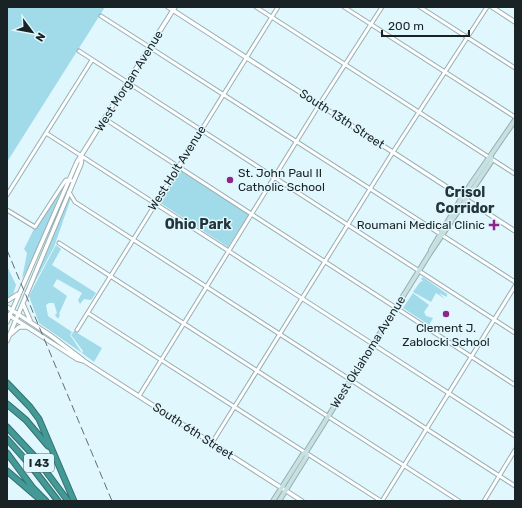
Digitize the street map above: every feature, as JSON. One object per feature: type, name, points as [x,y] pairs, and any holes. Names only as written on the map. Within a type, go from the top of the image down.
[{"type":"highway","points":[[7,383],[30,407],[39,419],[74,501]]},
{"type":"highway","points":[[7,404],[33,426],[55,455]]},
{"type":"highway","name":"I 43","points":[[7,428],[36,458],[68,501]]},
{"type":"highway","name":"I 43","points":[[7,439],[31,466],[58,501]]},
{"type":"highway","points":[[7,453],[33,488],[46,501]]},
{"type":"highway","points":[[7,471],[42,501]]},
{"type":"main road","name":"West Oklahoma Avenue","points":[[273,501],[329,416],[487,159],[491,157],[515,119]]},
{"type":"main road","name":"West Oklahoma Avenue","points":[[279,501],[307,456],[306,452]]},
{"type":"street","name":"South 13th Street","points":[[168,7],[174,9],[319,105],[515,231]]},
{"type":"street","points":[[256,7],[491,157],[515,174]]},
{"type":"street","name":"West Holt Avenue","points":[[77,330],[278,7]]},
{"type":"street","points":[[344,7],[515,119]]},
{"type":"street","points":[[139,396],[319,105],[382,7]]},
{"type":"street","points":[[420,7],[515,68]]},
{"type":"street","points":[[212,443],[392,152],[486,7]]},
{"type":"street","points":[[492,7],[515,22]]},
{"type":"street","name":"West Morgan Avenue","points":[[18,314],[69,192],[77,162],[174,9]]},
{"type":"street","points":[[101,16],[515,282]]},
{"type":"street","points":[[79,51],[515,333]]},
{"type":"street","points":[[7,195],[92,60]]},
{"type":"street","points":[[105,119],[515,385]]},
{"type":"street","points":[[46,133],[515,436]]},
{"type":"street","name":"West Morgan Avenue","points":[[12,310],[72,180]]},
{"type":"street","points":[[7,210],[35,228],[63,184],[72,180]]},
{"type":"street","points":[[69,192],[75,202],[515,486]]},
{"type":"street","points":[[59,243],[459,501]]},
{"type":"street","points":[[88,313],[382,501],[515,286]]},
{"type":"street","points":[[7,301],[12,300],[19,294]]},
{"type":"street","points":[[23,303],[23,308],[32,323]]},
{"type":"street","name":"South 6th Street","points":[[7,307],[68,347],[84,361],[302,501]]},
{"type":"street","points":[[7,322],[8,315],[12,310]]},
{"type":"street","points":[[7,341],[18,314]]},
{"type":"street","name":"South 6th Street","points":[[8,315],[77,359],[84,361]]},
{"type":"street","points":[[9,336],[19,327],[28,327]]},
{"type":"street","points":[[484,501],[515,450]]},
{"type":"shaded area","points":[[7,7],[105,7],[7,162]]},
{"type":"shaded area","points":[[180,170],[249,214],[228,247],[159,202]]},
{"type":"shaded area","points":[[64,184],[32,262],[22,279],[27,253],[24,249],[34,229],[36,229]]},
{"type":"shaded area","points":[[70,196],[71,198],[54,247],[28,295]]},
{"type":"shaded area","points":[[56,245],[61,249],[52,265],[96,293],[91,300],[84,299],[80,304],[78,300],[82,293],[57,279],[53,286],[67,296],[58,319],[55,315],[57,313],[54,303],[49,303],[46,305],[48,316],[72,332],[70,335],[82,353],[39,323],[29,296]]},
{"type":"shaded area","points":[[7,266],[16,285],[13,294],[7,298]]},
{"type":"shaded area","points":[[423,277],[447,294],[447,297],[439,293],[445,299],[436,293],[431,302],[413,292],[420,282],[423,281],[421,279]]},
{"type":"shaded area","points":[[413,293],[429,305],[424,312],[426,316],[433,318],[429,325],[403,308]]},
{"type":"shaded area","points":[[74,331],[102,348],[94,362],[82,353],[83,351],[71,335]]},
{"type":"railway","points":[[7,250],[112,501]]},
{"type":"place","name":"St. John Paul II Catholic School","points":[[230,180]]},
{"type":"place","name":"Roumani Medical Clinic","points":[[494,225]]},
{"type":"place","name":"Clement J. Zablocki School","points":[[446,314]]},
{"type":"district","name":"Crisol Corridor","points":[[465,200]]},
{"type":"district","name":"Ohio Park","points":[[198,224]]}]
